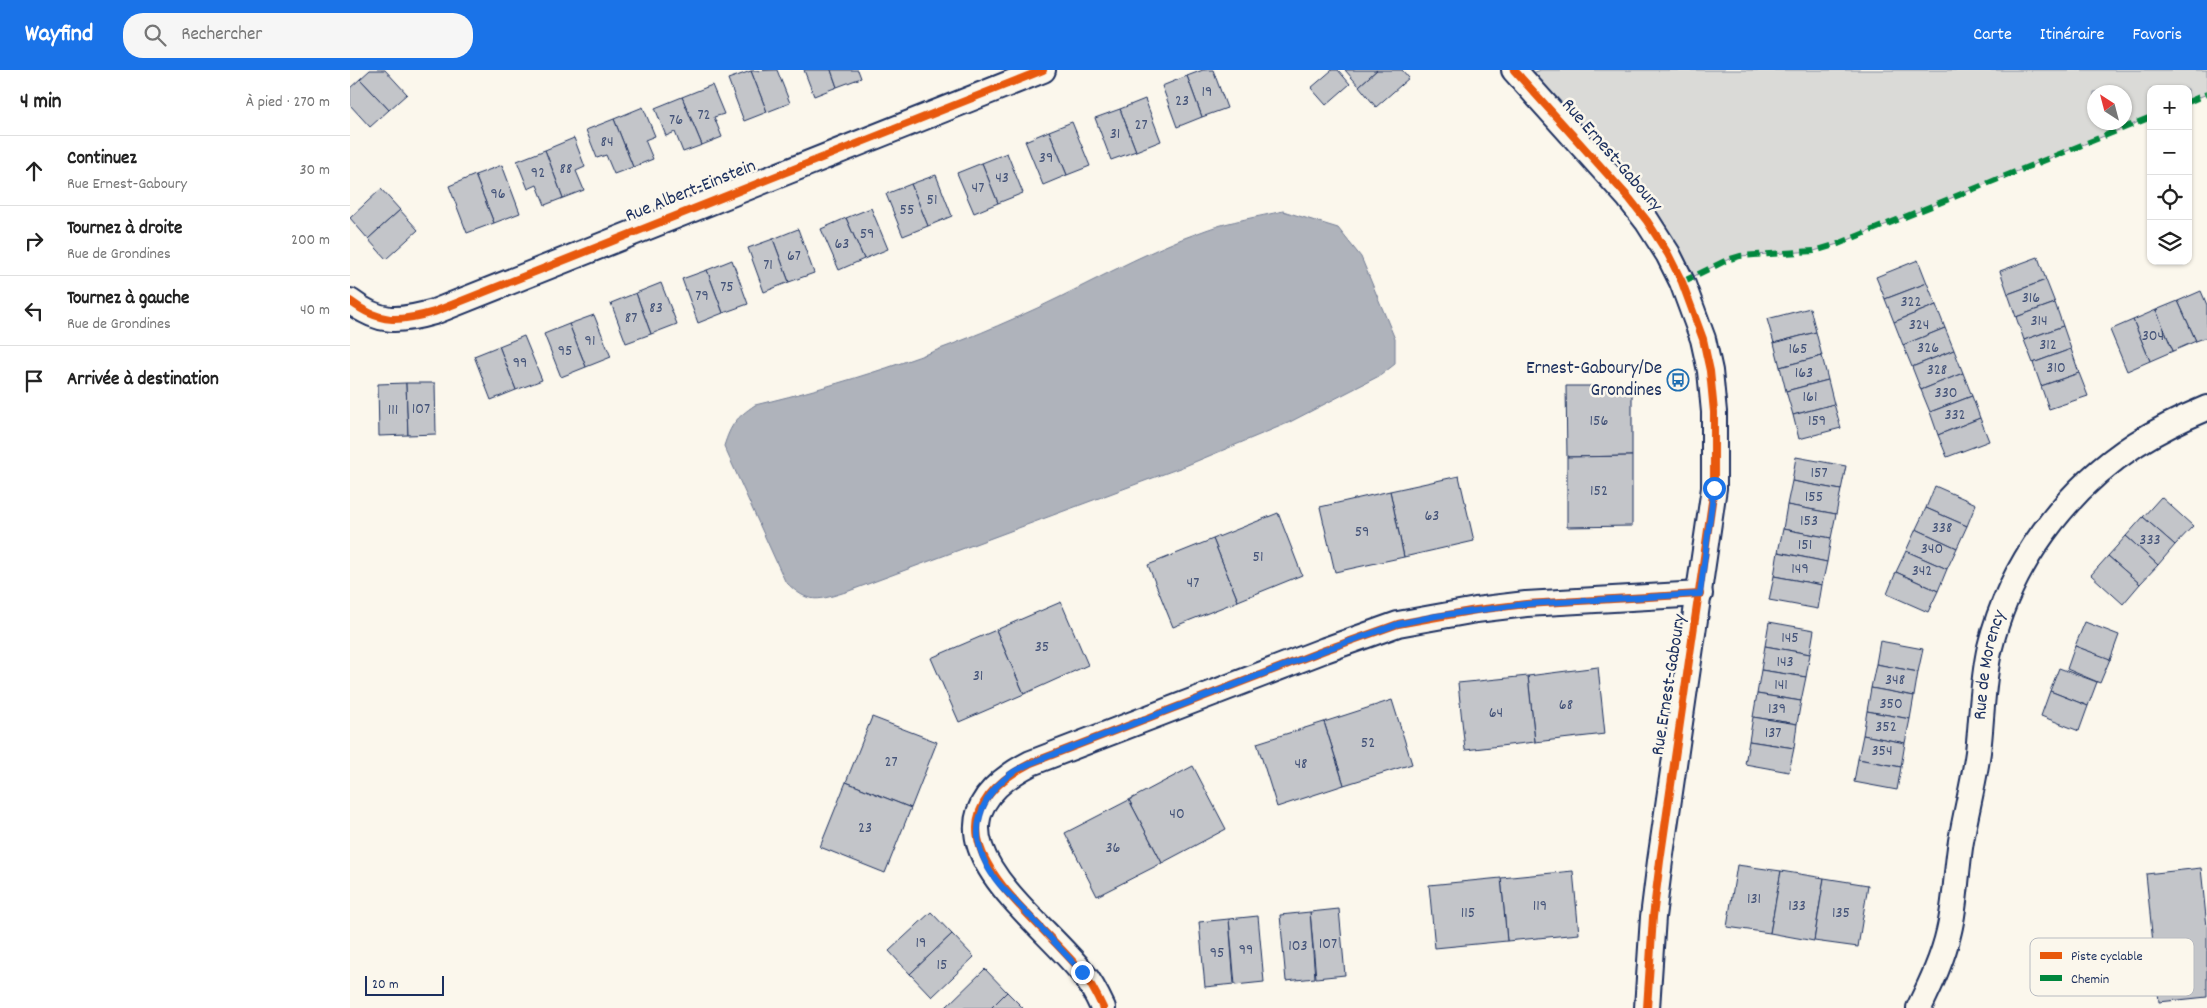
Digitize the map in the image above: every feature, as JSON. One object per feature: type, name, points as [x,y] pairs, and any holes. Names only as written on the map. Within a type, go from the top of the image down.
[{"type":"street","name":"Rue Albert-Einstein","points":[[350,301],[374,316],[390,320],[408,319],[434,312],[1043,70]]},
{"type":"street","name":"Rue Ernest-Gaboury","points":[[1514,70],[1629,198],[1647,221],[1668,254],[1694,311],[1704,339],[1710,371],[1715,452],[1714,488],[1660,862],[1653,917],[1647,1008]]},
{"type":"street","name":"Rue de Morency","points":[[1919,1008],[1942,957],[1950,930],[1961,841],[1978,754],[1984,679],[1990,648],[2011,586],[2041,534],[2060,510],[2112,461],[2137,443],[2207,408]]},
{"type":"street","points":[[1103,1008],[1082,972],[998,882],[986,865],[978,845],[977,824],[982,806],[992,790],[1009,775],[1031,763],[1306,657],[1398,624],[1436,616],[1526,604],[1700,594]]},
{"type":"shaded area","points":[[1541,70],[2207,70],[2207,94],[2192,100],[2192,85],[2147,85],[2147,119],[2132,125],[2132,85],[2087,85],[2087,130],[2119,130],[1838,244],[1814,251],[1740,256],[1727,260],[1682,282],[1521,77]]},
{"type":"shaded area","points":[[1283,211],[1338,228],[1361,257],[1395,339],[1395,364],[1381,375],[1288,423],[1185,466],[849,591],[830,597],[808,598],[793,589],[785,581],[724,446],[735,422],[748,410],[755,405],[821,388],[918,357],[1013,319],[1181,239],[1225,224]]},
{"type":"building","points":[[370,70],[385,70],[407,94],[389,110],[360,79]]},
{"type":"building","points":[[777,70],[790,103],[767,112],[751,71]]},
{"type":"building","points":[[804,70],[831,70],[837,87],[814,96]]},
{"type":"building","points":[[831,70],[858,70],[861,78],[837,87]]},
{"type":"building","points":[[1203,70],[1213,70],[1227,108],[1202,117],[1187,76]]},
{"type":"building","points":[[1332,70],[1338,70],[1350,84],[1326,105],[1311,88]]},
{"type":"building","points":[[1345,70],[1377,70],[1359,86]]},
{"type":"building","points":[[1377,70],[1402,70],[1409,78],[1376,107],[1359,86]]},
{"type":"building","points":[[751,71],[767,112],[744,121],[728,79]]},
{"type":"building","points":[[1187,76],[1202,117],[1177,127],[1162,86]]},
{"type":"building","points":[[360,79],[389,110],[370,127],[350,105],[350,88]]},
{"type":"building","points":[[712,85],[724,114],[714,117],[722,137],[702,145],[682,97]]},
{"type":"building","points":[[682,97],[702,145],[683,152],[675,132],[666,136],[655,108]]},
{"type":"building","points":[[1145,99],[1161,141],[1136,151],[1120,109]]},
{"type":"building","points":[[643,107],[655,136],[645,140],[653,159],[633,167],[614,119]]},
{"type":"building","points":[[1120,109],[1136,151],[1111,160],[1095,118]]},
{"type":"building","points":[[614,119],[633,167],[614,174],[606,155],[597,158],[586,130]]},
{"type":"building","points":[[1072,122],[1090,166],[1067,175],[1049,131]]},
{"type":"building","points":[[1049,131],[1067,175],[1043,185],[1025,141]]},
{"type":"building","points":[[574,138],[585,167],[576,171],[584,190],[563,198],[545,150]]},
{"type":"building","points":[[545,150],[563,198],[545,205],[537,185],[528,189],[517,161]]},
{"type":"building","points":[[1007,153],[1023,193],[998,203],[982,163]]},
{"type":"building","points":[[982,163],[998,203],[974,213],[957,173]]},
{"type":"building","points":[[502,165],[520,213],[494,223],[475,175]]},
{"type":"building","points":[[475,175],[494,223],[467,233],[449,186]]},
{"type":"building","points":[[936,175],[952,216],[928,226],[911,184]]},
{"type":"building","points":[[911,184],[928,226],[903,236],[886,194]]},
{"type":"building","points":[[381,189],[400,210],[368,239],[350,218]]},
{"type":"building","points":[[871,208],[888,249],[864,259],[846,218]]},
{"type":"building","points":[[400,210],[418,230],[386,259],[368,239]]},
{"type":"building","points":[[846,218],[864,259],[839,270],[821,229]]},
{"type":"building","points":[[798,229],[814,273],[789,282],[773,239]]},
{"type":"building","points":[[773,239],[789,282],[764,292],[748,248]]},
{"type":"building","points":[[2038,257],[2046,280],[2008,294],[2000,271]]},
{"type":"building","points":[[732,260],[748,304],[723,313],[707,270]]},
{"type":"building","points":[[1918,260],[1927,283],[1885,299],[1876,277]]},
{"type":"building","points":[[707,270],[723,313],[698,323],[682,279]]},
{"type":"building","points":[[2046,280],[2055,303],[2016,317],[2008,294]]},
{"type":"building","points":[[661,283],[677,324],[651,334],[636,293]]},
{"type":"building","points":[[1927,283],[1936,305],[1894,322],[1885,299]]},
{"type":"building","points":[[2201,291],[2207,305],[2207,337],[2196,341],[2178,301]]},
{"type":"building","points":[[636,293],[651,334],[626,343],[611,303]]},
{"type":"building","points":[[2178,301],[2196,341],[2173,351],[2156,310]]},
{"type":"building","points":[[2055,303],[2063,326],[2024,340],[2016,317]]},
{"type":"building","points":[[1936,305],[1945,328],[1903,345],[1894,322]]},
{"type":"building","points":[[1810,308],[1816,332],[1774,343],[1767,319]]},
{"type":"building","points":[[2156,310],[2173,351],[2150,361],[2133,320]]},
{"type":"building","points":[[594,315],[611,357],[586,367],[569,324]]},
{"type":"building","points":[[2133,320],[2150,361],[2127,371],[2110,330]]},
{"type":"building","points":[[569,324],[586,367],[561,377],[544,334]]},
{"type":"building","points":[[2063,326],[2071,349],[2033,363],[2024,340]]},
{"type":"building","points":[[1945,328],[1954,350],[1912,367],[1903,345]]},
{"type":"building","points":[[1816,332],[1822,356],[1780,367],[1774,343]]},
{"type":"building","points":[[524,336],[542,380],[516,390],[499,346]]},
{"type":"building","points":[[499,346],[516,390],[491,400],[474,356]]},
{"type":"building","points":[[2071,349],[2079,373],[2041,386],[2033,363]]},
{"type":"building","points":[[1954,350],[1963,373],[1921,390],[1912,367]]},
{"type":"building","points":[[1822,356],[1828,380],[1786,391],[1780,367]]},
{"type":"building","points":[[1963,373],[1972,396],[1930,412],[1921,390]]},
{"type":"building","points":[[2079,373],[2088,396],[2049,409],[2041,386]]},
{"type":"building","points":[[1828,380],[1834,404],[1793,415],[1786,391]]},
{"type":"building","points":[[406,383],[408,435],[379,436],[378,384]]},
{"type":"building","points":[[406,383],[435,383],[436,434],[408,435]]},
{"type":"building","points":[[1566,386],[1632,386],[1632,456],[1567,457]]},
{"type":"building","points":[[1972,396],[1980,418],[1938,435],[1930,412]]},
{"type":"building","points":[[1834,404],[1841,428],[1799,439],[1793,415]]},
{"type":"building","points":[[1980,418],[1989,441],[1947,457],[1938,435]]},
{"type":"building","points":[[1632,456],[1632,526],[1567,527],[1567,457]]},
{"type":"building","points":[[1796,457],[1846,466],[1841,490],[1792,481]]},
{"type":"building","points":[[1459,476],[1474,541],[1404,557],[1390,491]]},
{"type":"building","points":[[1792,481],[1841,490],[1836,514],[1787,505]]},
{"type":"building","points":[[1935,486],[1976,504],[1967,526],[1926,508]]},
{"type":"building","points":[[1390,491],[1404,557],[1335,572],[1320,507]]},
{"type":"building","points":[[2161,497],[2193,526],[2175,545],[2143,517]]},
{"type":"building","points":[[1787,505],[1836,514],[1831,538],[1783,529]]},
{"type":"building","points":[[1926,508],[1967,526],[1957,548],[1916,529]]},
{"type":"building","points":[[1278,513],[1302,575],[1238,601],[1213,539]]},
{"type":"building","points":[[2143,517],[2175,545],[2158,565],[2126,536]]},
{"type":"building","points":[[1783,529],[1831,538],[1827,562],[1778,552]]},
{"type":"building","points":[[1916,529],[1957,548],[1947,569],[1906,551]]},
{"type":"building","points":[[2126,536],[2158,565],[2140,584],[2108,556]]},
{"type":"building","points":[[1213,539],[1238,601],[1173,627],[1148,565]]},
{"type":"building","points":[[1906,551],[1947,569],[1938,591],[1896,572]]},
{"type":"building","points":[[1778,552],[1827,562],[1822,585],[1774,576]]},
{"type":"building","points":[[2108,556],[2140,584],[2123,604],[2091,575]]},
{"type":"building","points":[[1896,572],[1938,591],[1928,612],[1887,594]]},
{"type":"building","points":[[1774,576],[1822,585],[1818,609],[1769,600]]},
{"type":"building","points":[[1061,602],[1088,665],[1024,694],[996,630]]},
{"type":"building","points":[[1769,622],[1814,630],[1810,654],[1765,646]]},
{"type":"building","points":[[2085,622],[2119,635],[2110,660],[2075,646]]},
{"type":"building","points":[[996,630],[1024,694],[959,722],[931,658]]},
{"type":"building","points":[[1880,641],[1923,649],[1918,672],[1876,664]]},
{"type":"building","points":[[1765,646],[1810,654],[1806,677],[1761,670]]},
{"type":"building","points":[[2075,646],[2110,659],[2100,683],[2067,669]]},
{"type":"building","points":[[1876,664],[1918,672],[1914,696],[1871,688]]},
{"type":"building","points":[[1598,667],[1605,734],[1535,742],[1528,676]]},
{"type":"building","points":[[2059,668],[2097,682],[2088,706],[2050,691]]},
{"type":"building","points":[[1761,670],[1806,677],[1801,701],[1757,694]]},
{"type":"building","points":[[1528,676],[1535,742],[1465,750],[1458,683]]},
{"type":"building","points":[[1871,688],[1914,696],[1910,719],[1867,711]]},
{"type":"building","points":[[2050,691],[2088,706],[2079,731],[2041,716]]},
{"type":"building","points":[[1757,694],[1801,701],[1797,724],[1753,717]]},
{"type":"building","points":[[1392,700],[1412,764],[1344,785],[1324,722]]},
{"type":"building","points":[[1867,711],[1910,719],[1905,743],[1863,735]]},
{"type":"building","points":[[872,717],[937,742],[911,808],[846,782]]},
{"type":"building","points":[[1753,717],[1797,724],[1794,748],[1749,741]]},
{"type":"building","points":[[1324,722],[1344,785],[1277,807],[1257,743]]},
{"type":"building","points":[[1863,735],[1905,743],[1901,767],[1858,759]]},
{"type":"building","points":[[1749,741],[1794,748],[1789,772],[1745,764]]},
{"type":"building","points":[[1858,759],[1901,767],[1897,790],[1854,782]]},
{"type":"building","points":[[1193,766],[1226,829],[1162,863],[1129,800]]},
{"type":"building","points":[[846,782],[911,808],[885,873],[820,847]]},
{"type":"building","points":[[1129,800],[1162,863],[1097,896],[1065,833]]},
{"type":"building","points":[[1737,865],[1781,871],[1770,933],[1727,927]]},
{"type":"building","points":[[2201,868],[2207,927],[2207,997],[2159,1002],[2158,996],[2194,996],[2194,938],[2152,938],[2146,874]]},
{"type":"building","points":[[1573,871],[1579,934],[1507,941],[1501,878]]},
{"type":"building","points":[[1781,871],[1824,878],[1814,941],[1770,933]]},
{"type":"building","points":[[1501,878],[1507,941],[1435,948],[1429,885]]},
{"type":"building","points":[[1824,878],[1868,885],[1858,947],[1814,941]]},
{"type":"building","points":[[1339,909],[1345,975],[1316,978],[1310,912]]},
{"type":"building","points":[[931,912],[952,934],[910,974],[889,951]]},
{"type":"building","points":[[1310,912],[1315,978],[1286,981],[1280,915]]},
{"type":"building","points":[[1258,916],[1264,982],[1235,985],[1229,919]]},
{"type":"building","points":[[1229,919],[1234,984],[1205,987],[1199,922]]},
{"type":"building","points":[[952,934],[974,957],[932,997],[910,974]]},
{"type":"building","points":[[985,969],[1007,992],[991,1008],[945,1008]]},
{"type":"building","points":[[1007,992],[1023,1008],[991,1008]]},
{"type":"marked path","points":[[2192,100],[2207,94]]},
{"type":"marked path","points":[[1682,282],[1727,260],[1740,256],[1814,251],[1838,244],[2147,119]]},
{"type":"cycle path","points":[[350,301],[371,314],[390,319],[410,318],[434,312],[1043,70]]},
{"type":"cycle path","points":[[1514,70],[1629,198],[1647,221],[1668,254],[1682,282],[1703,339],[1710,371],[1714,412],[1714,488],[1660,861],[1653,917],[1647,1008]]},
{"type":"cycle path","points":[[1103,1008],[1094,989],[1082,972],[1011,896],[990,869],[979,841],[979,814],[995,788],[1031,763],[1325,650],[1398,624],[1476,610],[1526,604],[1700,594]]},
{"type":"place","name":"Ernest-Gaboury/De Grondines","points":[[1678,380]]},
{"type":"route","points":[[1082,972],[998,882],[986,865],[978,845],[977,824],[982,806],[992,790],[1009,775],[1031,763],[1325,650],[1398,624],[1436,616],[1526,604],[1700,594],[1714,488]]}]
